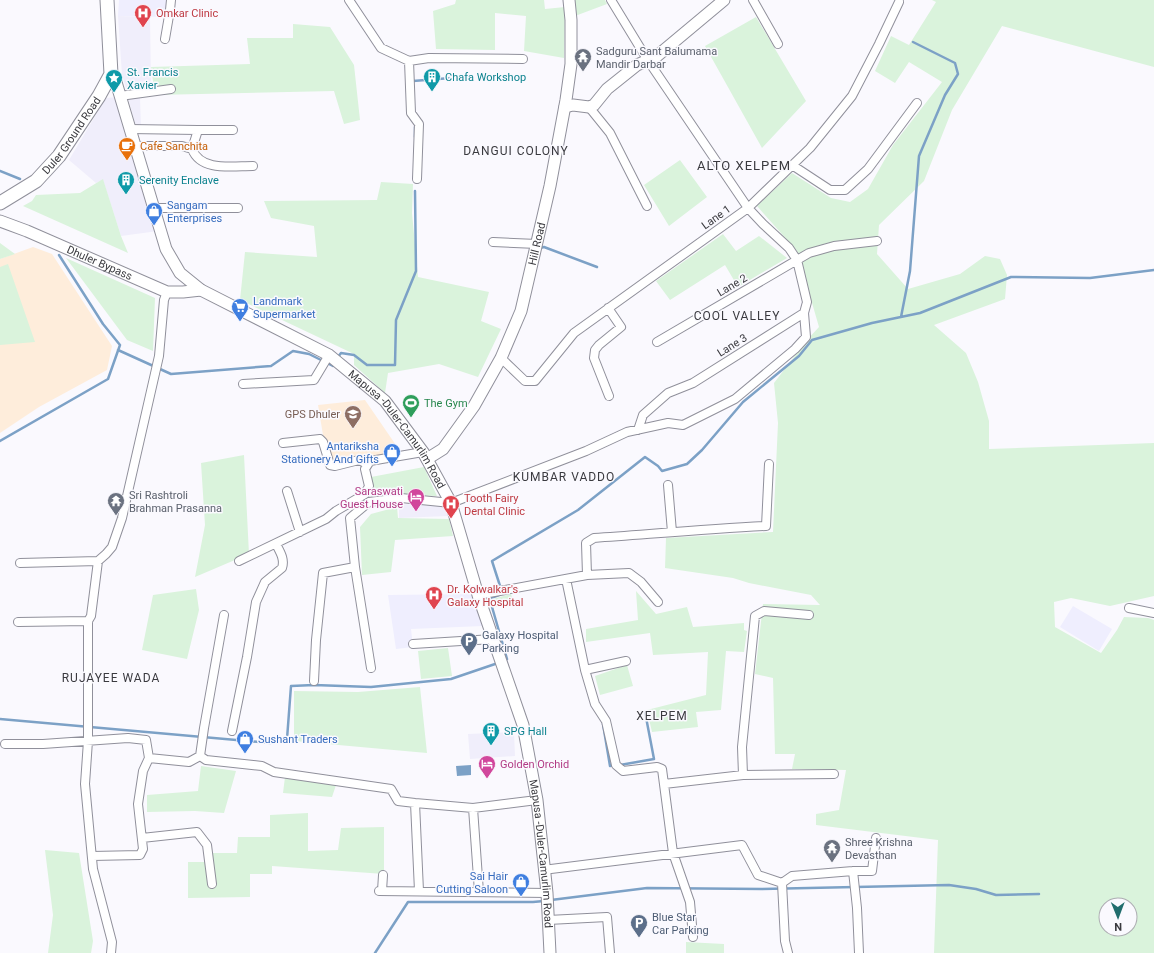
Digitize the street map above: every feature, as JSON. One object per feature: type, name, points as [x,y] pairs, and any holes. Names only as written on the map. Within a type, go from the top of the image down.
[{"type":"main road","points":[[108,0],[111,74]]},
{"type":"main road","name":"Hill Road","points":[[425,455],[443,449],[474,406],[501,358],[521,311],[550,186],[572,64],[569,0]]},
{"type":"main road","points":[[565,107],[589,107],[594,105],[607,89],[637,65],[647,59],[657,56],[722,0]]},
{"type":"main road","name":"Mapusa -Duler-Camurlim Road","points":[[111,74],[116,82],[166,249],[180,273],[201,290],[329,355],[385,401],[425,455],[451,503],[478,595],[523,725],[537,800],[550,953]]},
{"type":"main road","name":"Duler Ground Road","points":[[0,203],[36,181],[59,156],[99,96],[111,74]]},
{"type":"main road","name":"Dhuler Bypass","points":[[0,221],[27,231],[167,292],[201,290]]},
{"type":"street","points":[[165,39],[170,10],[170,0]]},
{"type":"street","points":[[349,0],[381,48],[409,61],[429,58],[523,59]]},
{"type":"street","points":[[371,668],[355,567],[350,518],[370,502],[401,498],[451,503],[586,450],[627,432],[668,423],[683,424],[735,399],[795,349],[806,337],[804,313],[807,302],[797,260],[789,248],[748,208],[647,59],[611,0]]},
{"type":"street","points":[[753,0],[778,44]]},
{"type":"street","name":"Lane 1","points":[[501,358],[526,381],[535,381],[574,333],[748,208],[810,148],[852,96],[899,2]]},
{"type":"street","points":[[409,61],[411,113],[419,124],[417,179]]},
{"type":"street","points":[[120,96],[172,89]]},
{"type":"street","points":[[792,164],[830,190],[845,190],[868,169],[917,103]]},
{"type":"street","points":[[589,107],[610,133],[647,206]]},
{"type":"street","points":[[130,130],[233,130]]},
{"type":"street","points":[[198,130],[192,149],[195,156],[203,163],[215,166],[253,166]]},
{"type":"street","points":[[134,146],[182,146],[192,149]]},
{"type":"street","points":[[154,208],[238,208]]},
{"type":"street","name":"Lane 2","points":[[657,342],[809,253],[834,246],[877,241]]},
{"type":"street","points":[[493,242],[536,244]]},
{"type":"street","points":[[20,563],[98,561],[112,547],[122,518],[159,356],[164,300],[167,292]]},
{"type":"street","points":[[608,308],[621,327],[599,345],[595,350],[594,358],[609,396]]},
{"type":"street","name":"Lane 3","points":[[638,430],[643,415],[668,393],[693,383],[804,313]]},
{"type":"street","points":[[243,384],[314,380],[329,355]]},
{"type":"street","points":[[283,443],[320,439],[323,442],[330,465],[335,466],[358,460],[367,464]]},
{"type":"street","points":[[240,561],[326,519],[336,510],[365,494],[369,486],[365,469],[370,460],[425,455]]},
{"type":"street","points":[[587,575],[586,543],[594,538],[688,530],[766,526],[769,464]]},
{"type":"street","points":[[668,485],[672,532]]},
{"type":"street","points":[[287,491],[300,532]]},
{"type":"street","points":[[232,731],[247,657],[256,602],[265,582],[282,568],[284,561],[276,544]]},
{"type":"street","points":[[98,561],[91,616],[88,621],[88,741],[85,784],[92,856],[112,942],[111,953]]},
{"type":"street","points":[[314,681],[316,640],[323,573],[355,567]]},
{"type":"street","points":[[478,595],[587,575],[629,574],[641,582],[658,602]]},
{"type":"street","points":[[566,579],[585,670],[595,704],[606,722],[616,765],[623,771],[657,767],[662,769],[673,853],[690,902],[693,937]]},
{"type":"street","points":[[1129,608],[1154,613]]},
{"type":"street","points":[[742,775],[742,748],[755,616],[764,611],[809,615]]},
{"type":"street","points":[[200,756],[224,615]]},
{"type":"street","points":[[18,622],[88,621]]},
{"type":"street","points":[[413,644],[493,639]]},
{"type":"street","points":[[585,670],[626,661]]},
{"type":"street","points":[[5,744],[43,744],[128,738],[146,740],[149,758],[143,771],[138,804],[143,849],[140,855],[92,856]]},
{"type":"street","points":[[149,758],[189,762],[200,756]]},
{"type":"street","points":[[200,756],[206,760],[262,766],[274,772],[391,789],[398,800],[415,803],[473,808],[537,800]]},
{"type":"street","points":[[664,784],[742,775],[834,774]]},
{"type":"street","points":[[415,803],[419,891]]},
{"type":"street","points":[[473,808],[479,892]]},
{"type":"street","points":[[142,838],[197,832],[207,844],[212,884]]},
{"type":"street","points":[[782,883],[792,876],[872,871],[876,838]]},
{"type":"street","points":[[543,870],[742,845],[758,875],[782,883]]},
{"type":"street","points":[[853,871],[857,908],[859,953]]},
{"type":"street","points":[[383,875],[381,891],[546,893]]},
{"type":"street","points":[[782,883],[785,941],[788,953]]},
{"type":"street","points":[[548,920],[607,917],[610,953]]},
{"type":"shaded area","points":[[119,0],[167,0],[166,17],[118,16]]},
{"type":"shaded area","points":[[118,16],[150,17],[151,86],[127,91],[122,75]]},
{"type":"shaded area","points":[[118,97],[158,231],[121,236],[103,180],[96,183],[69,160],[106,98]]},
{"type":"shaded area","points":[[140,97],[141,128],[135,123],[128,98]]},
{"type":"shaded area","points":[[33,247],[52,254],[112,346],[107,370],[39,407],[0,433],[0,259]]},
{"type":"shaded area","name":"GPS Dhuler","points":[[365,400],[400,451],[334,463],[323,435],[318,405]]},
{"type":"shaded area","points":[[399,504],[447,506],[448,516],[399,518]]},
{"type":"shaded area","name":"Dr. Kolwalkar's Galaxy Hospital","points":[[474,594],[483,626],[411,629],[413,647],[396,649],[388,595]]},
{"type":"shaded area","points":[[1073,606],[1112,629],[1099,651],[1060,627]]},
{"type":"shaded area","points":[[514,732],[515,756],[470,759],[468,734]]},
{"type":"green space","points":[[456,0],[544,0],[545,9],[565,7],[564,58],[524,51],[526,16],[495,13],[495,50],[436,49],[433,11],[455,4]]},
{"type":"green space","points":[[574,0],[605,0],[607,4],[575,16]]},
{"type":"green space","points":[[932,0],[1154,0],[1154,67],[1002,26],[952,110],[924,181],[879,225],[877,254],[908,289],[960,274],[985,256],[1000,259],[1007,275],[1005,299],[934,325],[966,353],[978,382],[989,421],[989,449],[1154,443],[1154,596],[1110,606],[1071,598],[1054,602],[1055,627],[1101,653],[1124,617],[1148,618],[1154,620],[1154,953],[934,953],[938,840],[816,825],[816,814],[839,810],[846,770],[792,769],[795,754],[775,754],[773,678],[755,674],[763,604],[820,605],[811,595],[749,583],[733,578],[665,568],[666,538],[773,532],[778,423],[774,383],[807,340],[819,327],[797,251],[757,206],[792,173],[831,198],[850,202],[868,189],[893,145],[942,82],[909,62],[895,83],[875,71],[891,36],[909,45],[936,2]]},
{"type":"green space","points":[[756,17],[806,101],[762,148],[705,46]]},
{"type":"green space","points":[[293,24],[330,27],[354,65],[360,120],[344,124],[334,91],[155,95],[151,67],[250,64],[247,38],[293,38]]},
{"type":"green space","points":[[680,160],[707,197],[669,226],[644,185]]},
{"type":"green space","points":[[103,179],[128,253],[23,206],[32,201],[36,195],[80,193]]},
{"type":"green space","points":[[381,182],[413,184],[412,213],[418,277],[489,292],[481,321],[501,329],[478,377],[439,364],[388,373],[385,393],[354,365],[354,354],[240,300],[245,252],[317,257],[314,226],[271,218],[264,201],[377,200]]},
{"type":"green space","points":[[723,234],[736,251],[759,236],[787,258],[738,287],[725,265],[670,300],[656,281]]},
{"type":"green space","points":[[0,243],[15,254],[0,259]]},
{"type":"green space","points":[[66,258],[155,298],[153,351],[127,340]]},
{"type":"green space","points":[[8,264],[35,342],[0,345],[0,267]]},
{"type":"green space","points":[[244,455],[249,554],[195,577],[205,525],[201,463]]},
{"type":"green space","points":[[424,467],[437,496],[373,496],[371,477]]},
{"type":"green space","points":[[397,507],[398,518],[449,519],[453,536],[395,540],[391,572],[362,575],[360,527],[371,514]]},
{"type":"green space","points":[[196,589],[199,610],[187,659],[142,650],[153,595]]},
{"type":"green space","points":[[636,591],[656,614],[687,607],[693,627],[744,623],[744,630],[747,631],[744,652],[726,651],[721,710],[696,712],[698,727],[652,732],[647,710],[706,695],[708,652],[653,655],[650,633],[586,642],[586,629],[638,620]]},
{"type":"green space","points":[[511,594],[513,602],[496,607],[493,599]]},
{"type":"green space","points":[[448,648],[452,676],[421,679],[418,651]]},
{"type":"green space","points":[[627,665],[633,686],[600,695],[595,676]]},
{"type":"green space","points":[[420,687],[427,753],[294,741],[294,691],[358,692]]},
{"type":"green space","points":[[201,766],[236,771],[224,813],[195,811],[147,812],[147,795],[198,791]]},
{"type":"green space","points":[[285,777],[336,785],[332,797],[283,793]]},
{"type":"green space","points":[[308,813],[308,851],[338,850],[341,828],[384,827],[384,874],[272,866],[272,874],[250,874],[250,897],[188,898],[188,862],[208,862],[208,853],[237,853],[238,837],[270,837],[270,815]]},
{"type":"green space","points":[[45,850],[79,853],[93,941],[91,953],[48,953],[53,915]]},
{"type":"green space","points":[[686,942],[724,944],[724,953],[686,953]]},
{"type":"water","points":[[471,765],[471,775],[457,776],[456,766]]},
{"type":"waterway","points":[[901,317],[910,271],[919,156],[945,95],[958,74],[955,63],[913,42]]},
{"type":"waterway","points":[[413,82],[451,78]]},
{"type":"waterway","points":[[415,127],[415,137]]},
{"type":"waterway","points":[[0,171],[20,179]]},
{"type":"waterway","points":[[338,357],[341,353],[354,355],[367,365],[395,365],[396,320],[416,271],[415,191]]},
{"type":"waterway","points":[[540,248],[544,247],[597,267]]},
{"type":"waterway","points":[[0,441],[108,379],[120,345],[103,324],[59,255]]},
{"type":"waterway","points":[[501,589],[492,561],[578,510],[645,457],[658,466],[662,471],[687,464],[702,450],[743,402],[799,356],[812,340],[872,323],[920,313],[1011,277],[1090,278],[1154,270]]},
{"type":"waterway","points":[[118,350],[171,374],[271,366],[293,351],[309,354],[333,366],[334,363]]},
{"type":"waterway","points":[[499,595],[491,598],[490,600],[507,659],[504,660]]},
{"type":"waterway","points":[[0,719],[270,743],[287,739],[291,686],[314,685],[371,687],[451,679],[498,663]]},
{"type":"waterway","points":[[620,765],[654,759],[645,712]]},
{"type":"waterway","points":[[603,724],[610,766],[615,765]]},
{"type":"waterway","points":[[551,900],[647,888],[762,889],[949,885],[976,889],[996,895],[1039,894]]},
{"type":"waterway","points":[[375,953],[408,902],[544,901]]},
{"type":"place","name":"Omkar Clinic","points":[[143,28]]},
{"type":"place","name":"Sadguru Sant Balumama Mandir Darbar","points":[[583,72]]},
{"type":"place","name":"Chafa Workshop","points":[[432,92]]},
{"type":"place","name":"St. Francis Xavier","points":[[114,93]]},
{"type":"place","name":"Cafe Sanchita","points":[[127,161]]},
{"type":"place","name":"Serenity Enclave","points":[[126,195]]},
{"type":"place","name":"Sangam Enterprises","points":[[154,226]]},
{"type":"place","name":"Landmark Supermarket","points":[[240,322]]},
{"type":"place","name":"The Gym","points":[[411,418]]},
{"type":"place","name":"GPS Dhuler","points":[[353,429]]},
{"type":"place","name":"Antariksha Stationery And Gifts","points":[[392,467]]},
{"type":"place","name":"Saraswati Guest House","points":[[416,512]]},
{"type":"place","name":"Sri Rashtroli Brahman Prasanna","points":[[116,516]]},
{"type":"place","name":"Tooth Fairy Dental Clinic","points":[[451,519]]},
{"type":"place","name":"Dr. Kolwalkar's Galaxy Hospital","points":[[434,610]]},
{"type":"place","name":"Galaxy Hospital Parking","points":[[469,656]]},
{"type":"place","name":"SPG Hall","points":[[491,746]]},
{"type":"place","name":"Sushant Traders","points":[[245,754]]},
{"type":"place","name":"Golden Orchid","points":[[487,779]]},
{"type":"place","name":"Shree Krishna Devasthan","points":[[832,863]]},
{"type":"place","name":"Sai Hair Cutting Saloon","points":[[521,897]]},
{"type":"place","name":"Blue Star Car Parking","points":[[639,938]]},
{"type":"district","name":"DANGUI COLONY","points":[[516,151]]},
{"type":"district","name":"ALTO XELPEM","points":[[744,165]]},
{"type":"district","name":"COOL VALLEY","points":[[737,316]]},
{"type":"district","name":"KUMBAR VADDO","points":[[564,477]]},
{"type":"district","name":"RUJAYEE WADA","points":[[111,678]]},
{"type":"district","name":"XELPEM","points":[[662,716]]}]
